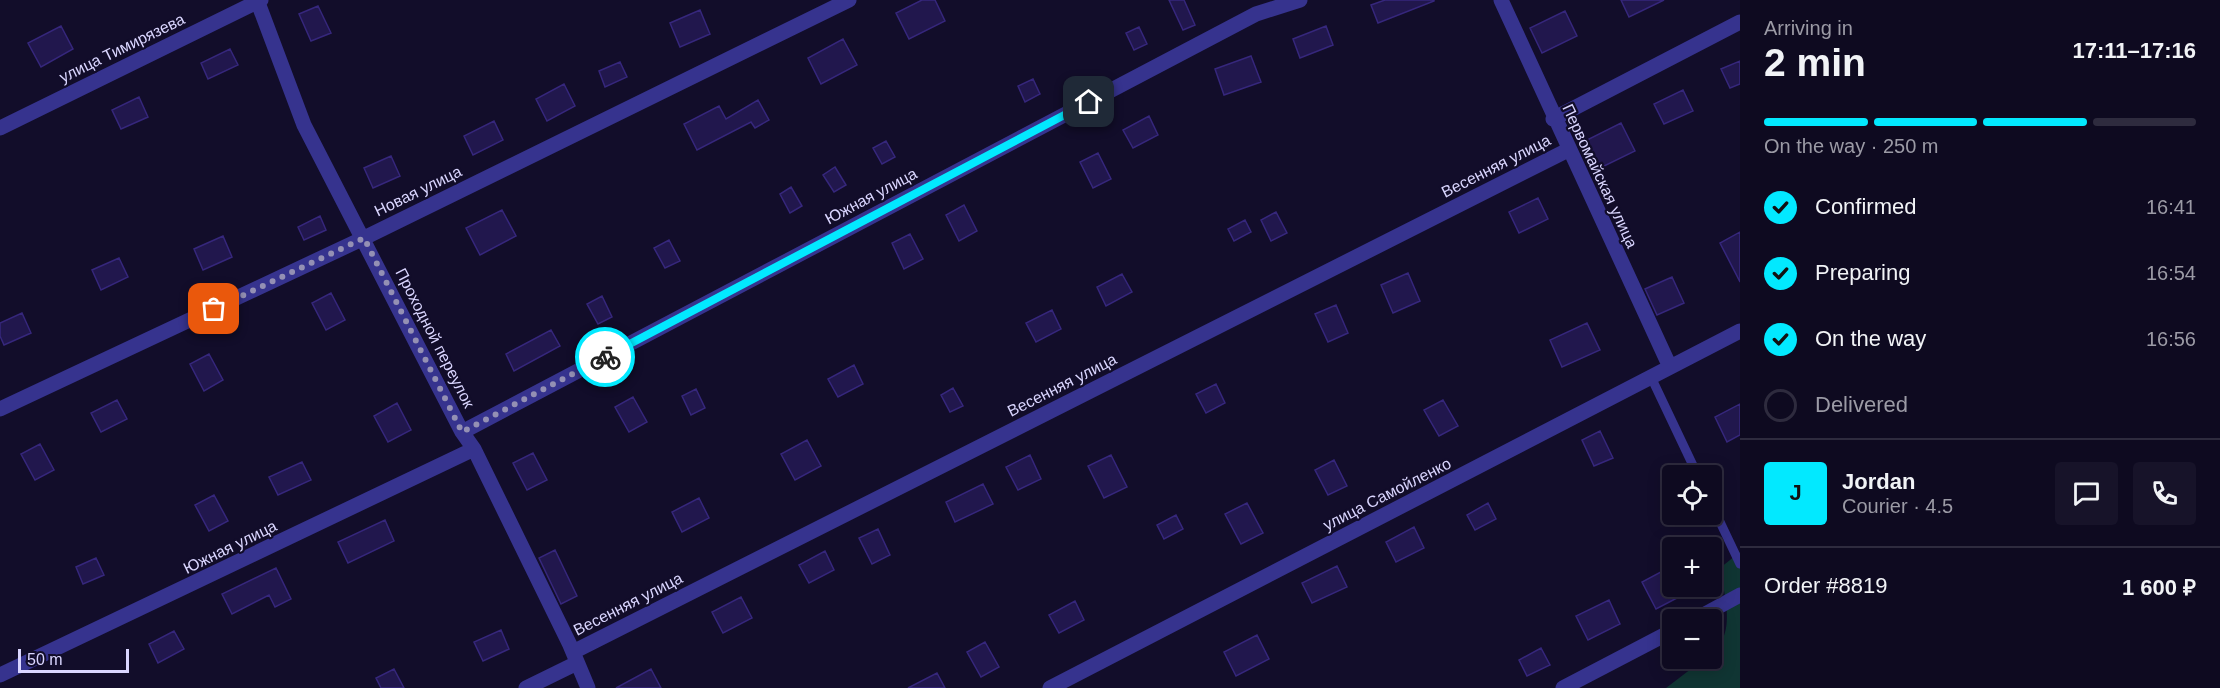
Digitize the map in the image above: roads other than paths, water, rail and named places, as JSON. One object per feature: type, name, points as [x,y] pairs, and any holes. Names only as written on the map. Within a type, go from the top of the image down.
[{"type":"street","name":"Новая улица","points":[[0,410],[364,238],[849,0]]},
{"type":"street","name":"Южная улица","points":[[462,432],[1256,14],[1300,0]]},
{"type":"street","name":"Первомайская улица","points":[[1501,0],[1553,119],[1670,367]]},
{"type":"street","name":"Проходной переулок","points":[[259,1],[304,125],[462,432],[474,449],[588,688]]},
{"type":"street","name":"улица Тимирязева","points":[[0,128],[259,1]]},
{"type":"street","name":"Весенняя улица","points":[[1553,119],[1740,22]]},
{"type":"street","name":"Весенняя улица","points":[[526,688],[575,658],[1568,150]]},
{"type":"street","name":"улица Самойленко","points":[[1050,688],[1740,331]]},
{"type":"street","name":"Южная улица","points":[[0,675],[474,449]]},
{"type":"street","points":[[1715,609],[1740,596]]},
{"type":"street","points":[[1563,688],[1662,636]]},
{"type":"lane","points":[[1651,377],[1693,465]]},
{"type":"lane","points":[[1721,525],[1740,564]]}]
